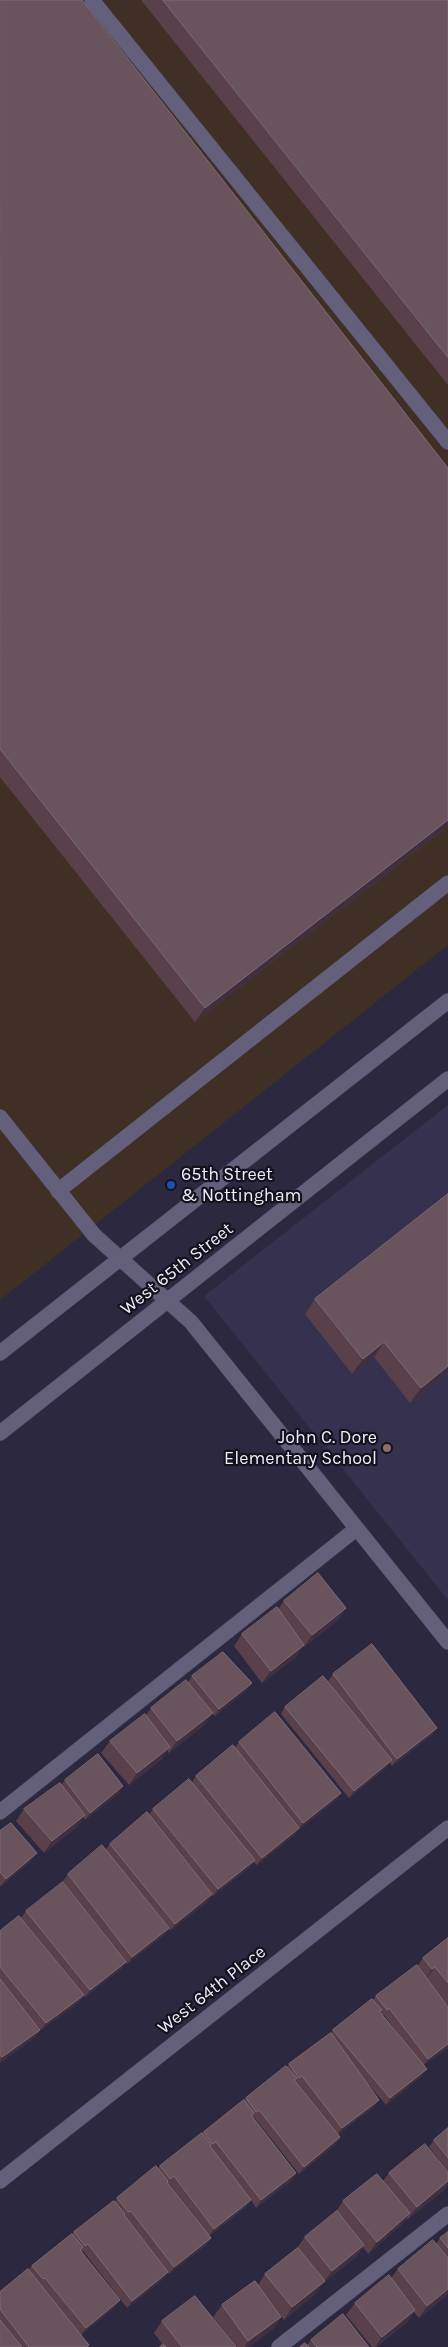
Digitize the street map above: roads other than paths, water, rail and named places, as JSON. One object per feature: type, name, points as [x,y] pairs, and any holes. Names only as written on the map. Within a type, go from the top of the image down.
[{"type":"street","points":[[92,0],[448,442]]},
{"type":"street","points":[[58,1191],[448,883]]},
{"type":"street","points":[[0,1353],[448,1001]]},
{"type":"street","name":"West 65th Street","points":[[0,1433],[448,1079]]},
{"type":"street","points":[[0,1117],[94,1235],[191,1322],[448,1642]]},
{"type":"street","points":[[0,1812],[356,1529]]},
{"type":"street","name":"West 64th Place","points":[[0,2181],[448,1828]]},
{"type":"street","points":[[279,2347],[448,2214]]},
{"type":"place","name":"65th Street & Nottingham","points":[[171,1185]]},
{"type":"place","name":"John C. Dore Elementary School","points":[[387,1448]]}]
